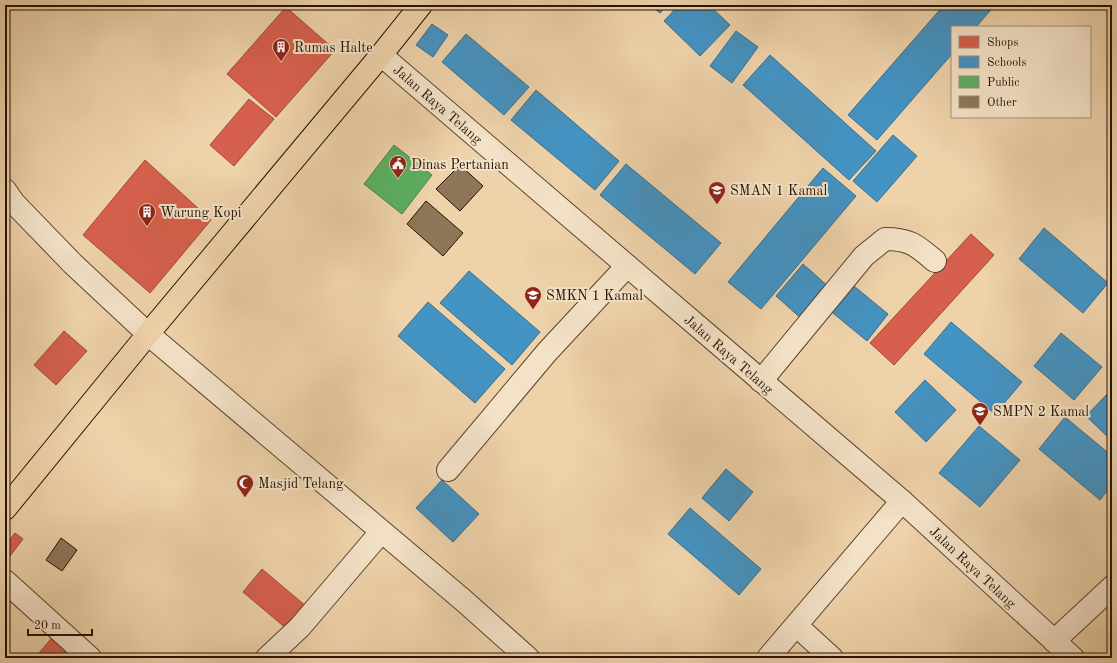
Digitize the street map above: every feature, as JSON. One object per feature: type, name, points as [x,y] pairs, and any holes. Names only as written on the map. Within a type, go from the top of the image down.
[{"type":"highway","points":[[5,509],[421,5]]},
{"type":"street","name":"Jalan Raya Telang","points":[[381,55],[902,501],[1072,658]]},
{"type":"street","points":[[5,190],[14,203],[73,264],[148,334],[463,600],[528,658]]},
{"type":"street","points":[[761,381],[864,256],[885,239],[902,239],[918,246],[935,261]]},
{"type":"street","points":[[448,470],[547,352],[627,266]]},
{"type":"street","points":[[768,658],[797,626],[902,501]]},
{"type":"street","points":[[267,658],[300,627],[381,532]]},
{"type":"street","points":[[5,580],[90,658]]},
{"type":"street","points":[[1054,641],[1112,587]]},
{"type":"street","points":[[797,626],[832,658]]},
{"type":"building: Shops","name":"Rumas Halte","points":[[286,7],[335,50],[276,117],[227,74]]},
{"type":"building: Shops","points":[[249,99],[274,119],[234,166],[210,145]]},
{"type":"building: Shops","name":"Warung Kopi","points":[[145,160],[211,220],[150,293],[83,235]]},
{"type":"building: Shops","points":[[971,234],[994,255],[894,365],[870,343]]},
{"type":"building: Shops","points":[[64,331],[87,351],[56,385],[34,365]]},
{"type":"building: Shops","points":[[15,533],[23,539],[7,560],[5,545]]},
{"type":"building: Shops","points":[[262,569],[307,607],[288,630],[243,592]]},
{"type":"building: Shops","points":[[54,635],[71,649],[64,658],[35,658]]},
{"type":"building: Schools","points":[[650,5],[667,5],[660,13]]},
{"type":"building: Schools","points":[[679,5],[709,5],[730,25],[700,56],[664,21]]},
{"type":"building: Schools","points":[[944,5],[995,5],[977,26],[951,26],[951,55],[877,140],[848,115]]},
{"type":"building: Schools","points":[[432,24],[448,35],[433,57],[416,45]]},
{"type":"building: Schools","points":[[736,31],[758,47],[732,83],[710,66]]},
{"type":"building: Schools","points":[[466,34],[529,87],[504,115],[442,62]]},
{"type":"building: Schools","points":[[770,55],[876,151],[849,180],[743,85]]},
{"type":"building: Schools","points":[[536,90],[619,161],[595,190],[511,120]]},
{"type":"building: Schools","points":[[893,135],[917,156],[877,202],[853,181]]},
{"type":"building: Schools","points":[[626,164],[721,243],[695,274],[600,195]]},
{"type":"building: Schools","points":[[823,168],[856,196],[761,309],[728,282]]},
{"type":"building: Schools","points":[[1044,228],[1108,283],[1083,313],[1019,259]]},
{"type":"building: Schools","points":[[803,264],[830,288],[803,320],[776,296]]},
{"type":"building: Schools","points":[[469,271],[540,332],[512,365],[440,303]]},
{"type":"building: Schools","points":[[849,282],[888,314],[867,341],[828,309]]},
{"type":"building: Schools","points":[[428,302],[505,369],[475,403],[398,336]]},
{"type":"building: Schools","points":[[951,322],[1022,382],[995,414],[924,354]]},
{"type":"building: Schools","points":[[1061,333],[1102,367],[1074,400],[1034,366]]},
{"type":"building: Schools","points":[[925,380],[956,410],[926,442],[895,412]]},
{"type":"building: Schools","points":[[1112,389],[1112,441],[1086,416]]},
{"type":"building: Schools","points":[[1065,417],[1112,456],[1112,485],[1100,500],[1039,449]]},
{"type":"building: Schools","points":[[979,426],[1020,460],[980,507],[939,473]]},
{"type":"building: Schools","points":[[726,469],[753,492],[729,521],[702,498]]},
{"type":"building: Schools","points":[[442,480],[479,514],[453,542],[416,508]]},
{"type":"building: Schools","points":[[690,508],[761,569],[739,595],[668,534]]},
{"type":"building: Public","name":"Dinas Pertanian","points":[[394,145],[432,175],[402,214],[364,184]]},
{"type":"building: Other","points":[[460,165],[483,186],[460,211],[436,189]]},
{"type":"building: Other","points":[[426,201],[463,233],[443,256],[407,224]]},
{"type":"building: Other","points":[[61,538],[77,550],[62,571],[46,560]]},
{"type":"place","name":"Rumas Halte","points":[[281,62]]},
{"type":"place","name":"Dinas Pertanian","points":[[398,179]]},
{"type":"place","name":"SMAN 1 Kamal","points":[[717,205]]},
{"type":"place","name":"Warung Kopi","points":[[147,227]]},
{"type":"place","name":"SMKN 1 Kamal","points":[[533,310]]},
{"type":"place","name":"SMPN 2 Kamal","points":[[980,426]]},
{"type":"place","name":"Masjid Telang","points":[[245,498]]}]
